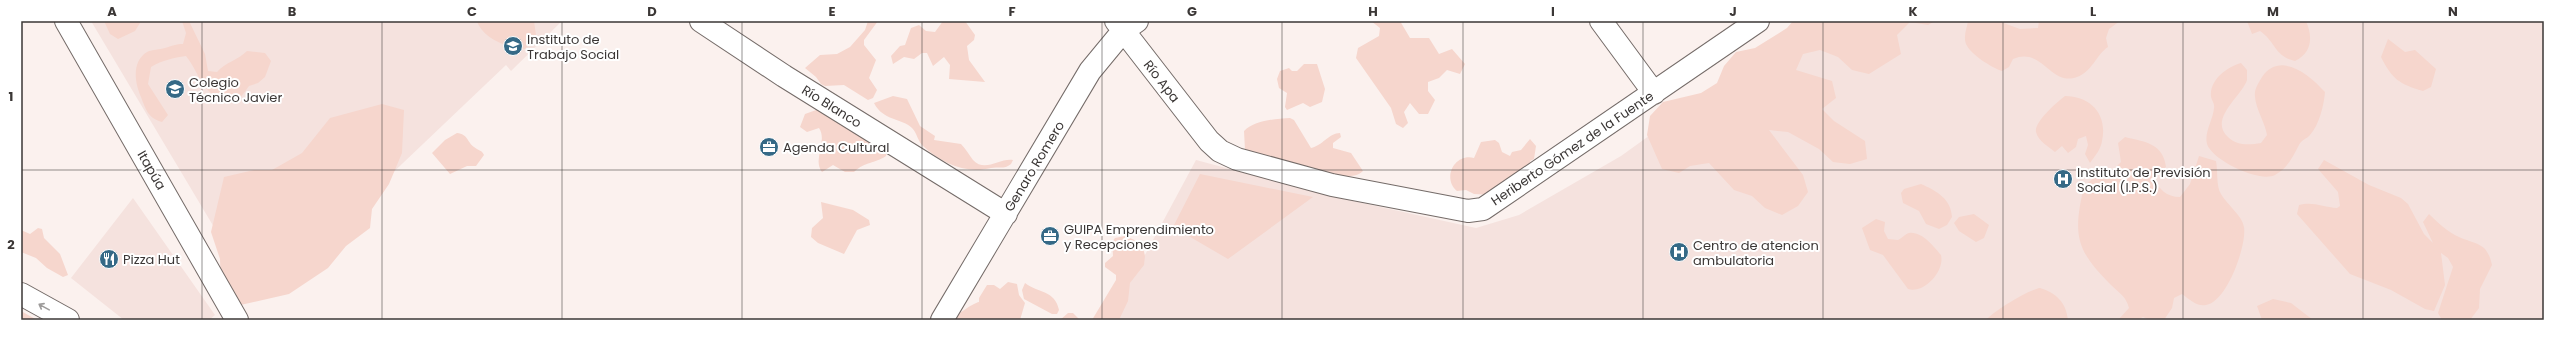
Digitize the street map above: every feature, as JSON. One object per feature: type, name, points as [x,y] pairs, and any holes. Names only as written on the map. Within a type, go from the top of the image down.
[{"type":"street","name":"Río Blanco","points":[[701,21],[784,76],[1006,214]]},
{"type":"street","points":[[1601,21],[1654,93]]},
{"type":"street","name":"Heriberto Gómez de la Fuente","points":[[1209,141],[1220,151],[1237,158],[1332,185],[1468,211],[1483,209],[1758,21]]},
{"type":"street","name":"Itapúa","points":[[67,22],[237,320]]},
{"type":"street","name":"Genaro Romero","points":[[942,320],[1090,71],[1125,24]]},
{"type":"street","name":"Río Apa","points":[[1125,24],[1209,141]]},
{"type":"street","points":[[21,294],[68,320]]},
{"type":"shaded area","points":[[91,21],[562,21],[511,71],[506,65],[258,301]]},
{"type":"shaded area","points":[[104,21],[140,21],[140,23],[135,31],[118,39],[110,34]]},
{"type":"shaded area","points":[[182,21],[189,21],[205,54],[208,71],[217,72],[247,51],[265,53],[271,61],[265,77],[258,83],[249,86],[238,101],[229,103],[211,93],[206,88],[186,56],[168,60],[151,67],[148,84],[168,115],[162,122],[151,116],[146,110],[137,85],[136,67],[138,61],[147,52],[183,44],[186,33]]},
{"type":"shaded area","points":[[477,21],[534,21],[536,35],[525,49],[511,47],[504,45],[484,33]]},
{"type":"shaded area","points":[[868,21],[878,21],[864,40],[864,45],[876,60],[869,78],[877,90],[873,98],[868,100],[844,85],[825,86],[821,84],[816,77],[805,68],[820,55],[837,54],[850,47],[865,30]]},
{"type":"shaded area","points":[[943,21],[965,21],[975,35],[974,40],[967,46],[969,60],[985,82],[949,79],[950,65],[944,57],[933,66],[927,53],[922,53],[914,59],[904,57],[893,64],[891,56],[900,46],[905,45],[911,28],[919,25],[926,31],[935,32]]},
{"type":"shaded area","points":[[1371,21],[1400,21],[1410,38],[1429,38],[1439,54],[1452,49],[1465,64],[1460,74],[1447,70],[1439,78],[1428,82],[1428,91],[1435,100],[1428,114],[1419,114],[1410,103],[1404,112],[1408,123],[1403,128],[1396,124],[1391,108],[1356,58],[1358,48],[1379,36],[1380,28]]},
{"type":"shaded area","points":[[1793,21],[1935,21],[1928,25],[1910,22],[1897,35],[1901,54],[1869,74],[1852,70],[1838,57],[1820,50],[1803,54],[1796,70],[1832,81],[1836,98],[1822,109],[1834,121],[1865,141],[1867,159],[1850,164],[1833,162],[1819,149],[1788,132],[1769,130],[1803,175],[1808,192],[1798,206],[1782,215],[1765,208],[1752,196],[1734,190],[1709,163],[1690,166],[1679,173],[1662,169],[1647,135],[1650,116],[1663,102],[1701,93],[1717,83],[1724,66],[1736,52],[1755,48],[1787,28]]},
{"type":"shaded area","name":"Instituto de Previsión Social (I.P.S.)","points":[[1809,21],[2544,21],[2544,320],[1110,320],[1196,160],[1335,197],[1476,228],[1519,215],[1621,156]]},
{"type":"shaded area","points":[[1968,21],[1998,21],[2020,29],[2038,28],[2039,21],[2120,21],[2109,29],[2106,38],[2108,47],[2082,75],[2068,79],[2060,77],[2032,58],[2023,56],[2013,59],[2009,67],[2002,71],[1992,67],[1972,52],[1966,44],[1965,35]]},
{"type":"shaded area","points":[[2247,21],[2306,21],[2310,33],[2310,44],[2308,49],[2301,58],[2295,61],[2288,59],[2279,52],[2260,31],[2252,34]]},
{"type":"shaded area","points":[[2388,39],[2405,52],[2415,50],[2436,69],[2431,87],[2423,91],[2402,83],[2393,76],[2381,57]]},
{"type":"shaded area","points":[[2241,63],[2247,70],[2247,80],[2228,108],[2222,123],[2223,130],[2228,137],[2235,142],[2248,144],[2261,143],[2267,135],[2257,107],[2255,94],[2259,82],[2269,69],[2277,66],[2294,68],[2311,78],[2325,92],[2324,103],[2313,131],[2300,143],[2287,165],[2280,172],[2268,177],[2248,173],[2226,163],[2217,157],[2207,144],[2206,140],[2214,107],[2211,97],[2213,85],[2225,71]]},
{"type":"shaded area","points":[[1304,64],[1317,64],[1325,89],[1322,102],[1310,107],[1303,103],[1287,110],[1285,107],[1287,93],[1279,88],[1277,79],[1280,71],[1289,68],[1292,71],[1297,71]]},
{"type":"shaded area","points":[[893,96],[907,99],[920,126],[935,136],[934,140],[961,144],[973,160],[978,164],[987,165],[1013,160],[1011,164],[1003,167],[972,170],[955,166],[938,158],[921,144],[912,128],[903,122],[882,113],[874,103]]},
{"type":"shaded area","points":[[2065,96],[2082,99],[2095,108],[2100,115],[2103,131],[2102,141],[2099,150],[2090,163],[2085,154],[2088,145],[2086,136],[2078,139],[2076,147],[2068,153],[2062,146],[2055,152],[2044,144],[2037,135],[2036,128],[2042,118]]},
{"type":"shaded area","points":[[382,104],[404,110],[402,153],[389,184],[372,209],[370,228],[346,246],[328,268],[289,294],[236,306],[221,285],[220,259],[211,232],[224,177],[254,170],[272,170],[302,153],[330,118]]},
{"type":"shaded area","points":[[819,109],[887,151],[886,156],[858,168],[854,172],[845,172],[833,165],[822,172],[819,167],[822,139],[819,128],[807,132],[800,127],[805,114]]},
{"type":"shaded area","points":[[1290,118],[1294,120],[1311,148],[1319,145],[1332,135],[1340,133],[1341,137],[1333,143],[1333,148],[1351,153],[1363,171],[1354,176],[1324,174],[1306,170],[1245,150],[1244,131],[1249,127],[1259,122]]},
{"type":"shaded area","points":[[457,133],[463,135],[484,155],[476,166],[467,166],[450,174],[432,153],[445,140]]},
{"type":"shaded area","points":[[2125,137],[2146,142],[2157,148],[2161,153],[2166,167],[2152,178],[2161,189],[2171,196],[2180,197],[2190,184],[2199,156],[2216,161],[2219,191],[2243,223],[2244,235],[2239,259],[2234,272],[2228,284],[2214,302],[2206,305],[2199,305],[2182,294],[2174,298],[2172,308],[2164,320],[2150,320],[2143,317],[2137,320],[2118,320],[2129,308],[2128,304],[2122,295],[2090,261],[2084,251],[2078,229],[2084,186],[2106,168],[2114,169],[2121,162],[2118,143]]},
{"type":"shaded area","points":[[1530,139],[1536,146],[1534,159],[1530,161],[1531,166],[1492,195],[1474,194],[1466,190],[1457,191],[1453,186],[1451,180],[1452,168],[1461,159],[1467,157],[1474,158],[1481,142],[1495,140],[1499,143],[1502,152],[1510,156],[1512,152],[1521,150]]},
{"type":"shaded area","points":[[2324,160],[2369,185],[2401,198],[2408,204],[2424,234],[2433,243],[2423,222],[2429,214],[2459,237],[2476,243],[2484,248],[2492,265],[2480,289],[2479,308],[2470,320],[2442,320],[2438,313],[2453,267],[2448,258],[2441,253],[2445,285],[2434,311],[2425,309],[2391,290],[2350,274],[2297,214],[2299,205],[2304,204],[2337,208],[2340,206],[2338,192],[2318,169]]},
{"type":"shaded area","points":[[1200,174],[1313,197],[1228,259],[1173,227]]},
{"type":"shaded area","points":[[1921,184],[1938,193],[1946,200],[1952,217],[1947,225],[1939,229],[1926,224],[1919,211],[1903,203],[1901,193],[1904,189]]},
{"type":"shaded area","points":[[133,198],[215,315],[209,320],[124,320],[71,278]]},
{"type":"shaded area","points":[[821,202],[853,210],[869,220],[870,225],[857,230],[844,254],[818,243],[811,237],[812,228],[823,218]]},
{"type":"shaded area","points":[[1974,214],[1989,225],[1984,238],[1976,242],[1959,231],[1954,223],[1959,217]]},
{"type":"shaded area","points":[[1876,219],[1885,222],[1884,231],[1888,239],[1898,240],[1909,233],[1918,234],[1927,240],[1941,255],[1940,268],[1937,274],[1927,285],[1914,290],[1908,289],[1883,255],[1870,250],[1862,228]]},
{"type":"shaded area","points":[[38,228],[42,229],[44,238],[60,254],[68,275],[63,277],[47,268],[36,258],[21,252],[21,230],[30,234]]},
{"type":"shaded area","points":[[1125,236],[1142,243],[1145,256],[1144,265],[1130,283],[1128,301],[1119,320],[1092,320],[1116,280],[1116,275],[1105,267],[1105,263],[1113,256],[1112,242],[1115,238]]},
{"type":"shaded area","points":[[1008,282],[1017,284],[1019,295],[1025,303],[1020,320],[952,320],[964,310],[979,302],[979,298],[987,285],[994,285],[1000,289]]},
{"type":"shaded area","points":[[1025,283],[1050,295],[1057,304],[1059,310],[1057,314],[1052,314],[1024,299],[1022,290]]},
{"type":"shaded area","points":[[2040,288],[2046,290],[2059,299],[2065,308],[2068,320],[1986,320],[1996,311],[2012,301]]},
{"type":"shaded area","points":[[2273,299],[2291,303],[2313,320],[2262,320],[2257,306]]},
{"type":"shaded area","points":[[21,311],[37,320],[21,319]]},
{"type":"shaded area","points":[[1068,313],[1073,313],[1080,320],[1060,320]]},
{"type":"place","name":"Instituto de Trabajo Social","points":[[513,46]]},
{"type":"place","name":"Colegio Técnico Javier","points":[[175,89]]},
{"type":"place","name":"Agenda Cultural","points":[[769,147]]},
{"type":"place","name":"Instituto de Previsión Social (I.P.S.)","points":[[2063,179]]},
{"type":"place","name":"GUIPA Emprendimiento y Recepciones","points":[[1050,236]]},
{"type":"place","name":"Centro de atencion ambulatoria","points":[[1679,252]]},
{"type":"place","name":"Pizza Hut","points":[[109,259]]}]
